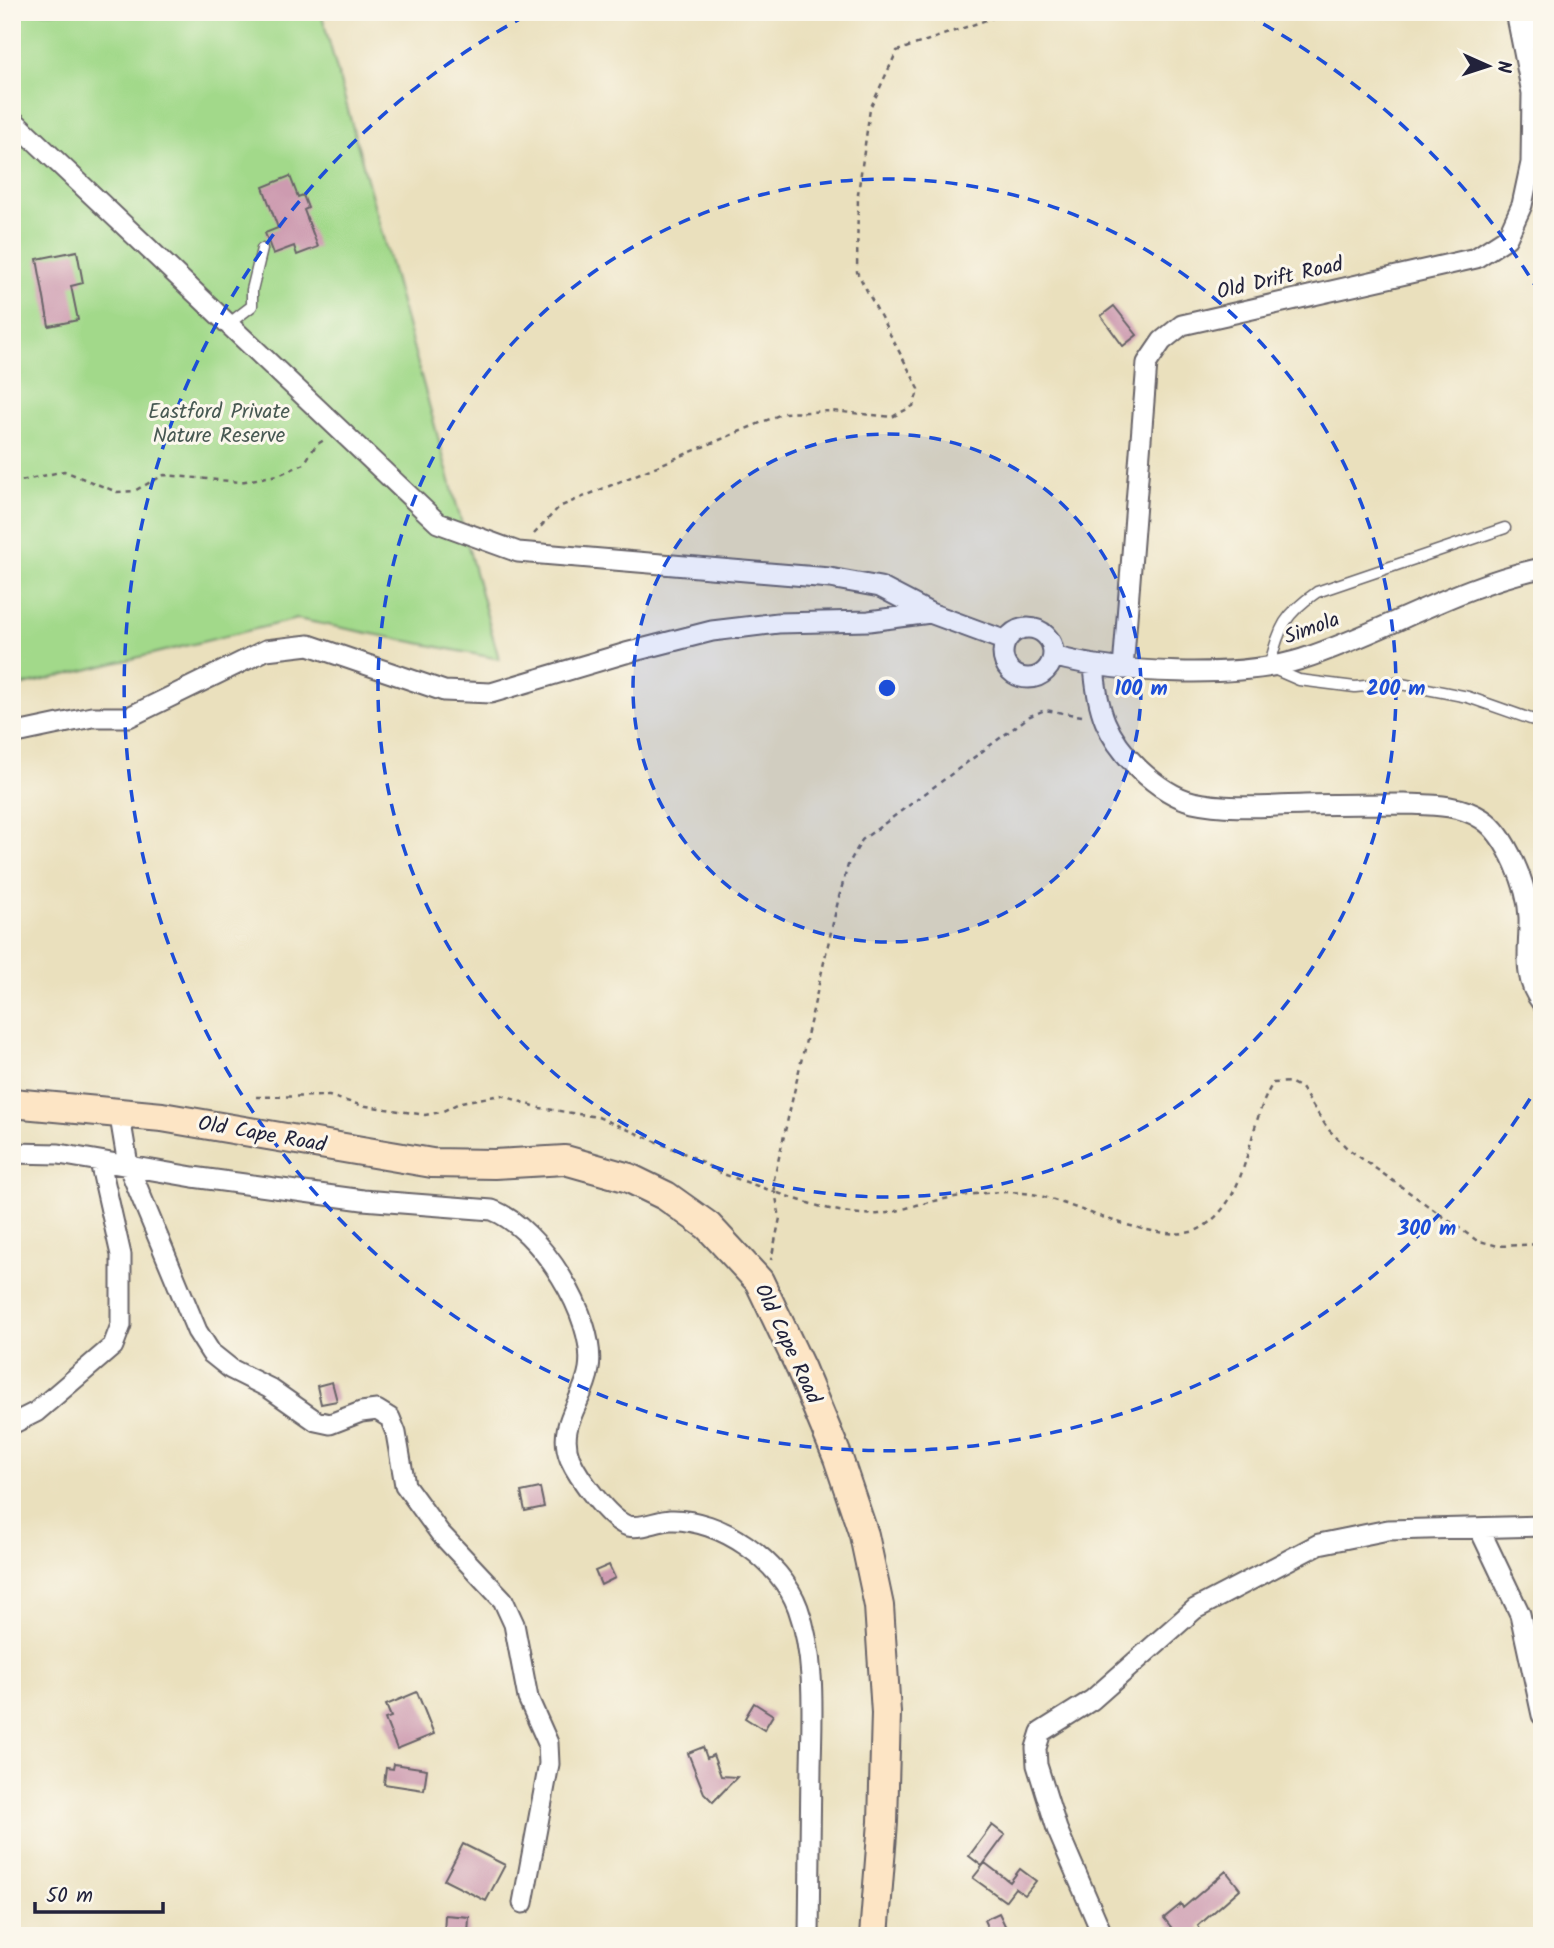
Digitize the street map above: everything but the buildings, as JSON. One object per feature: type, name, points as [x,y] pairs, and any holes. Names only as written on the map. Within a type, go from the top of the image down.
[{"type":"street","points":[[1517,12],[1542,44]]},
{"type":"street","name":"Old Drift Road","points":[[1123,668],[1147,363],[1162,341],[1182,325],[1476,258],[1507,238],[1522,205],[1531,163],[1532,93],[1517,12]]},
{"type":"street","points":[[12,119],[139,236],[227,326],[438,523],[518,552],[830,578],[880,587],[930,612],[1006,641]]},
{"type":"street","name":"Simola","points":[[1053,656],[1090,665],[1123,668],[1236,671],[1269,667],[1302,659],[1489,582],[1542,568]]},
{"type":"street","points":[[12,734],[92,717],[129,717],[266,650],[309,645],[444,691],[491,693],[712,631],[778,623],[869,621],[930,612]]},
{"type":"street","points":[[1021,629],[1040,631],[1047,638],[1053,656],[1043,673],[1034,677],[1015,675],[1004,660],[1006,641],[1011,633],[1021,629]]},
{"type":"street","points":[[1090,665],[1102,720],[1125,755],[1157,786],[1190,802],[1228,807],[1412,804],[1462,808],[1485,820],[1506,848],[1523,883],[1529,915],[1528,979],[1542,1003]]},
{"type":"street","name":"Old Cape Road","points":[[12,1103],[119,1111],[401,1159],[494,1164],[565,1160],[629,1178],[666,1196],[708,1226],[759,1281],[801,1369],[838,1458],[864,1535],[879,1606],[886,1713],[883,1822],[874,1936]]},
{"type":"street","points":[[119,1111],[128,1165],[197,1331],[211,1353],[231,1369],[269,1388],[316,1421],[330,1424],[361,1412],[377,1410],[390,1418],[396,1433],[405,1485],[440,1532],[503,1600],[514,1624],[528,1698],[548,1743],[548,1764],[523,1903]]},
{"type":"street","points":[[12,1153],[59,1154],[100,1163],[363,1200],[492,1210],[509,1217],[524,1230],[567,1286],[583,1320],[589,1348],[589,1369],[582,1393],[569,1416],[566,1445],[571,1461],[603,1507],[617,1520],[630,1526],[670,1520],[722,1531],[764,1560],[783,1580],[798,1608],[812,1690],[809,1936]]},
{"type":"street","points":[[12,1424],[36,1412],[113,1346],[121,1325],[121,1255],[100,1163]]},
{"type":"street","points":[[1103,1936],[1057,1829],[1037,1765],[1036,1748],[1041,1732],[1056,1720],[1092,1700],[1195,1609],[1319,1544],[1388,1530],[1542,1526]]},
{"type":"street","points":[[1479,1528],[1520,1614],[1542,1715]]},
{"type":"lane","points":[[227,326],[252,306],[251,290],[262,249]]},
{"type":"lane","points":[[1506,528],[1317,592],[1292,609],[1279,632],[1269,667],[1299,680],[1355,687],[1396,683],[1468,697],[1542,723]]},
{"type":"path","points":[[518,552],[559,507],[784,413],[832,411],[892,417],[914,406],[919,389],[857,272],[858,194],[870,109],[897,51],[995,17],[1030,12]]},
{"type":"path","points":[[12,479],[21,481],[64,471],[117,492],[134,491],[164,475],[240,482],[278,475],[304,464],[316,445],[340,432]]},
{"type":"path","points":[[759,1281],[774,1255],[780,1218],[774,1179],[839,897],[848,865],[862,840],[1030,716],[1045,710],[1102,720]]},
{"type":"path","points":[[256,1097],[329,1096],[360,1105],[425,1115],[441,1112],[461,1102],[501,1095],[540,1108],[598,1117],[695,1158],[720,1173],[812,1204],[876,1215],[970,1195],[1037,1195],[1139,1228],[1177,1233],[1198,1230],[1217,1216],[1232,1194],[1247,1161],[1268,1091],[1273,1083],[1290,1082],[1301,1087],[1328,1129],[1347,1148],[1476,1240],[1498,1246],[1542,1244]]},
{"type":"green space","name":"Eastford Private Nature Reserve","points":[[12,12],[321,12],[499,659],[297,619],[12,688]]}]
